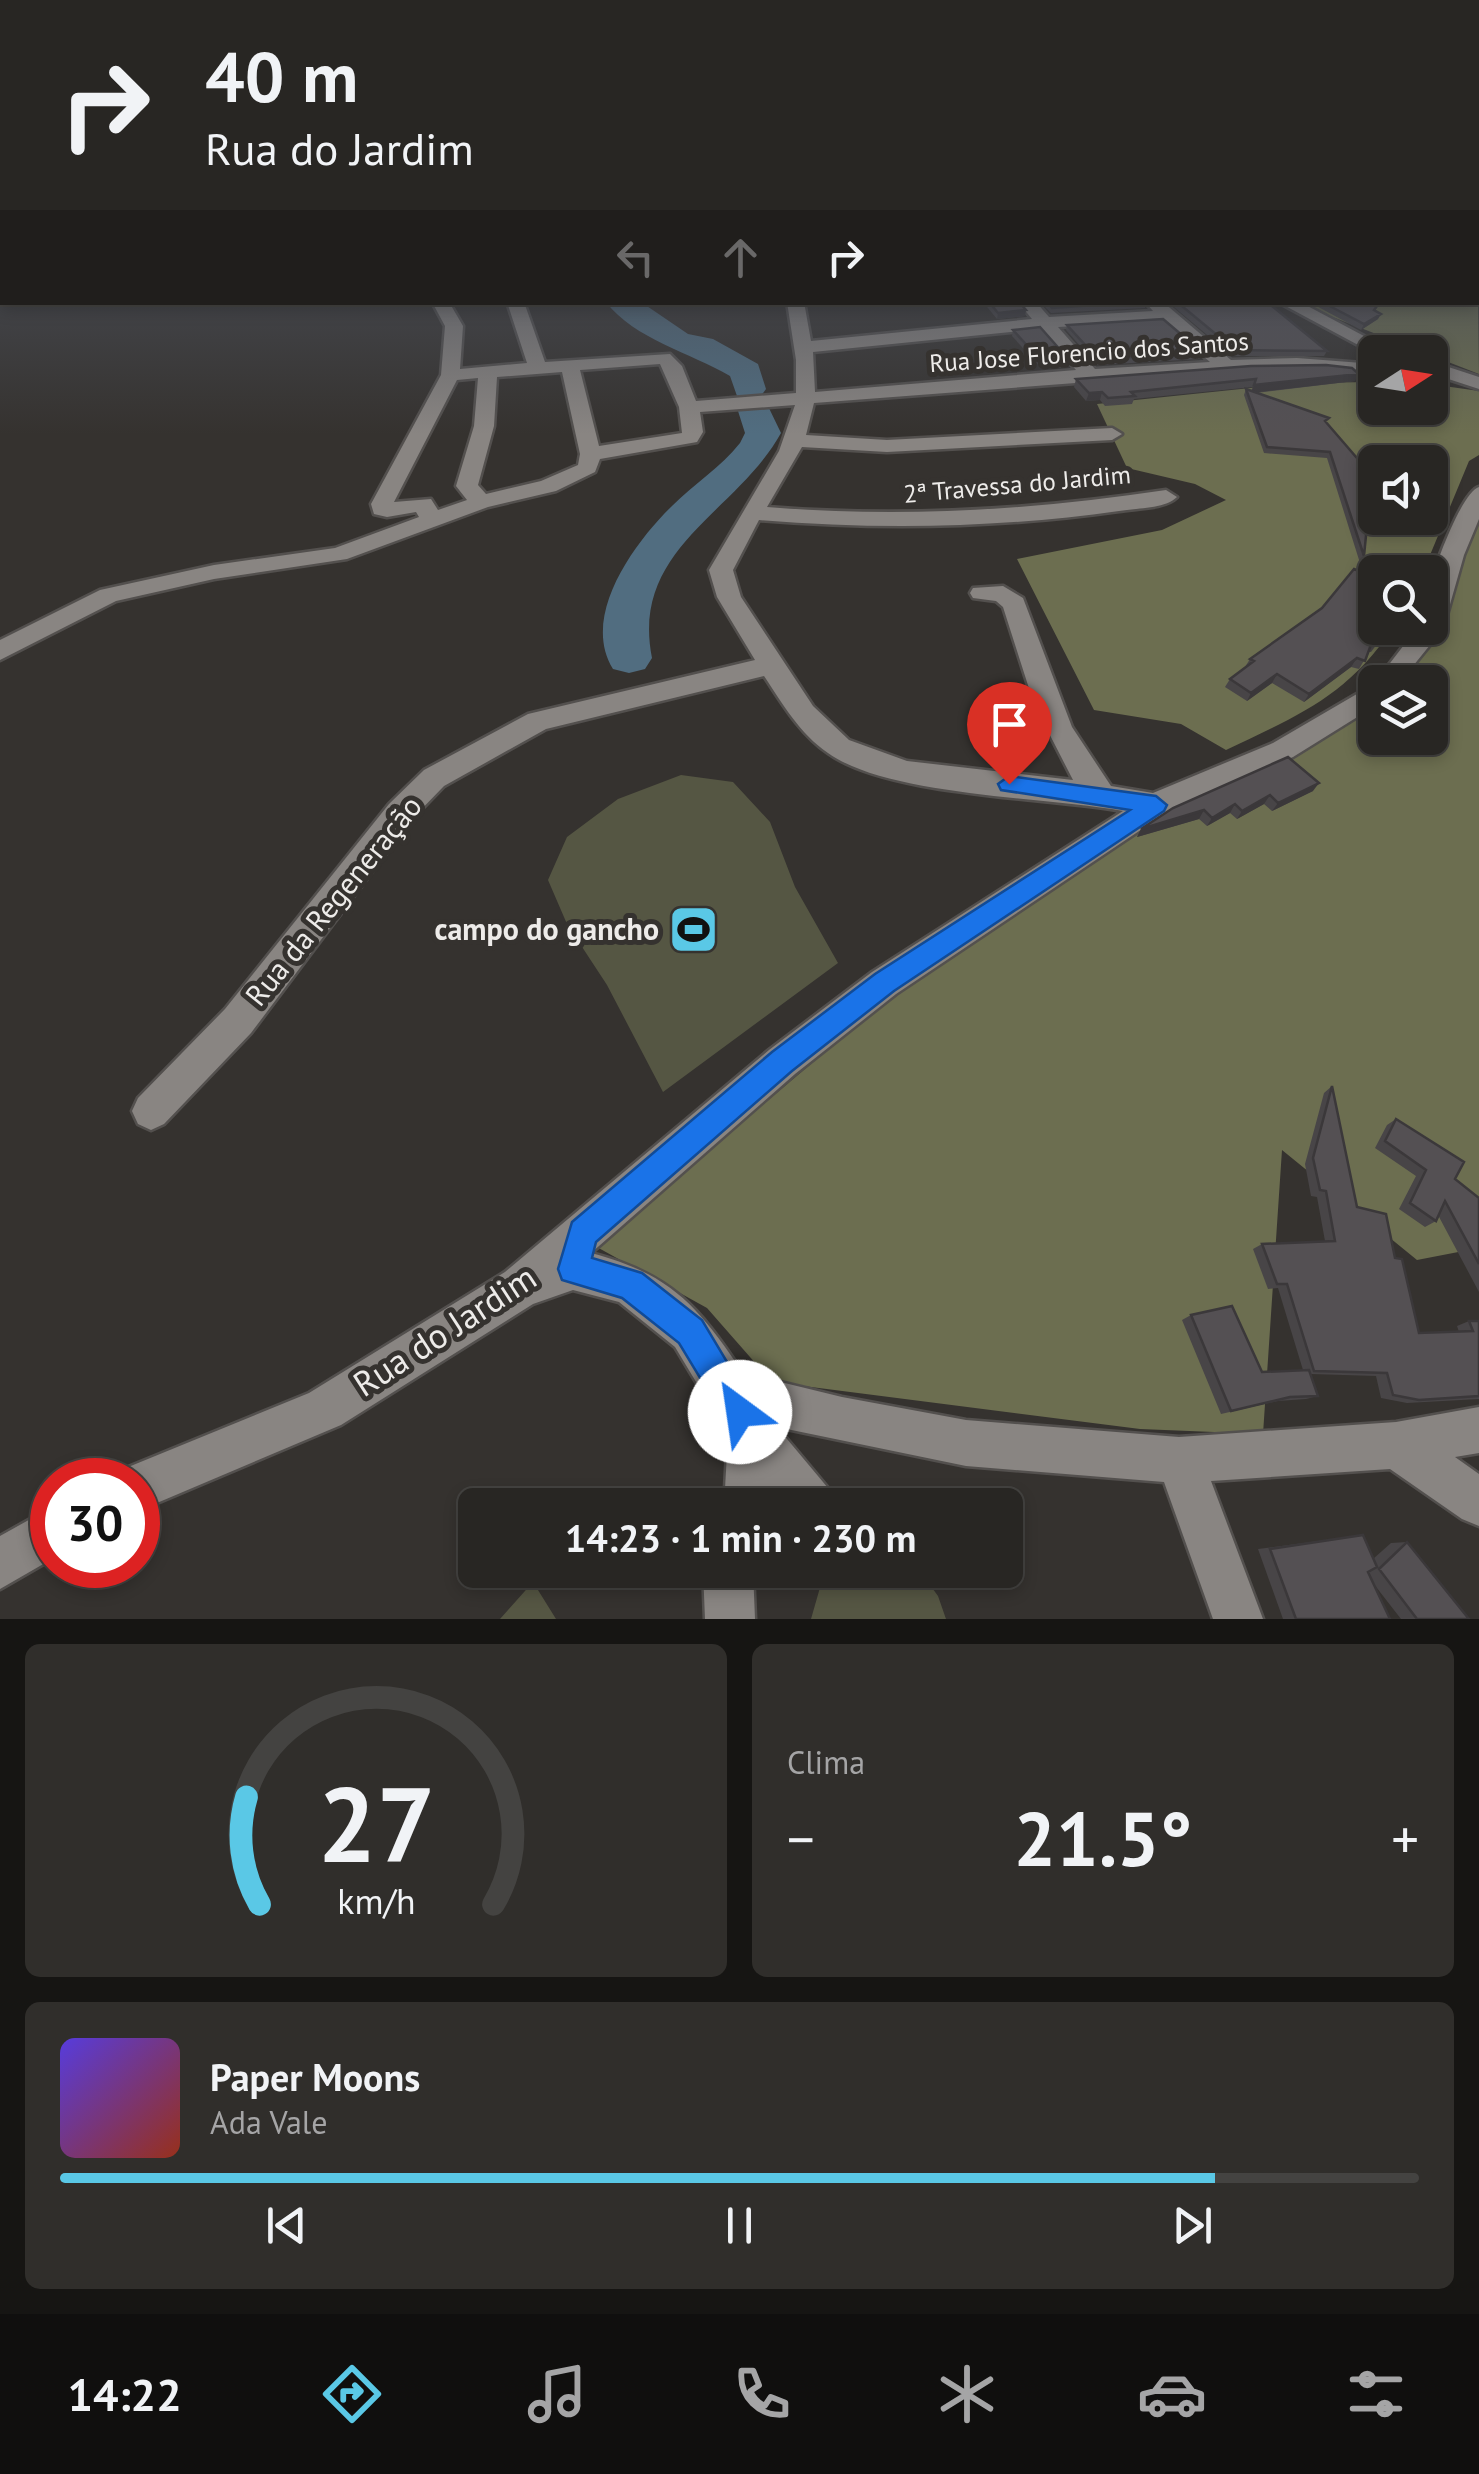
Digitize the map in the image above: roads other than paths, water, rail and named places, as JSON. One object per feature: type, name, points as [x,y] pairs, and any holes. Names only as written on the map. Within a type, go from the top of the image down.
[{"type":"street","points":[[432,519],[423,504],[388,510],[382,509],[382,504],[450,375],[454,326],[442,305]]},
{"type":"street","points":[[517,305],[538,367]]},
{"type":"street","points":[[796,305],[805,348],[807,400],[798,441],[724,562],[722,582],[815,727],[839,747],[904,772],[1156,805]]},
{"type":"street","points":[[1029,305],[1090,374]]},
{"type":"street","points":[[1292,305],[1358,338]]},
{"type":"street","points":[[805,348],[1159,309],[1228,367]]},
{"type":"street","points":[[450,375],[488,375],[569,363],[664,358],[673,366],[689,408],[694,432],[690,438],[590,454]]},
{"type":"street","name":"Rua Jose Florencio dos Santos","points":[[689,408],[1090,374],[1323,361],[1358,367]]},
{"type":"street","points":[[0,651],[110,595],[214,572],[339,554],[481,502],[570,478],[588,468],[590,454],[569,363]]},
{"type":"street","points":[[1448,374],[1479,385]]},
{"type":"street","points":[[481,502],[467,486],[484,426],[488,375]]},
{"type":"street","points":[[1448,382],[1479,385]]},
{"type":"street","points":[[798,441],[887,446],[1112,434]]},
{"type":"street","points":[[1400,665],[1430,629],[1452,556],[1479,494]]},
{"type":"street","name":"2ª Travessa do Jardim","points":[[752,513],[870,523],[963,521],[1076,511],[1166,497]]},
{"type":"street","points":[[982,592],[1003,594],[1014,604],[1061,738],[1073,761],[1101,795]]},
{"type":"street","name":"Rua da Regeneração","points":[[151,1111],[238,1021],[400,812],[434,778],[538,721],[772,665]]},
{"type":"street","points":[[798,1488],[740,1411],[690,1332],[630,1284],[578,1251],[782,1062],[884,982],[1156,805],[1284,750],[1358,703]]},
{"type":"street","name":"Rua do Jardim","points":[[160,1478],[325,1408],[578,1251]]},
{"type":"street","points":[[740,1411],[842,1420],[966,1443],[1180,1460],[1396,1446],[1479,1430]]},
{"type":"street","points":[[740,1411],[749,1488]]},
{"type":"street","points":[[1396,1446],[1479,1502]]},
{"type":"street","points":[[1180,1460],[1238,1619]]},
{"type":"street","points":[[0,1564],[30,1545]]},
{"type":"street","points":[[729,1588],[730,1619]]},
{"type":"waterway","points":[[624,305],[679,342],[702,346],[746,371],[749,389]]},
{"type":"waterway","points":[[629,658],[626,620],[647,564],[671,531],[756,446],[763,433],[755,411]]},
{"type":"place","name":"campo do gancho","points":[[694,930]]}]
